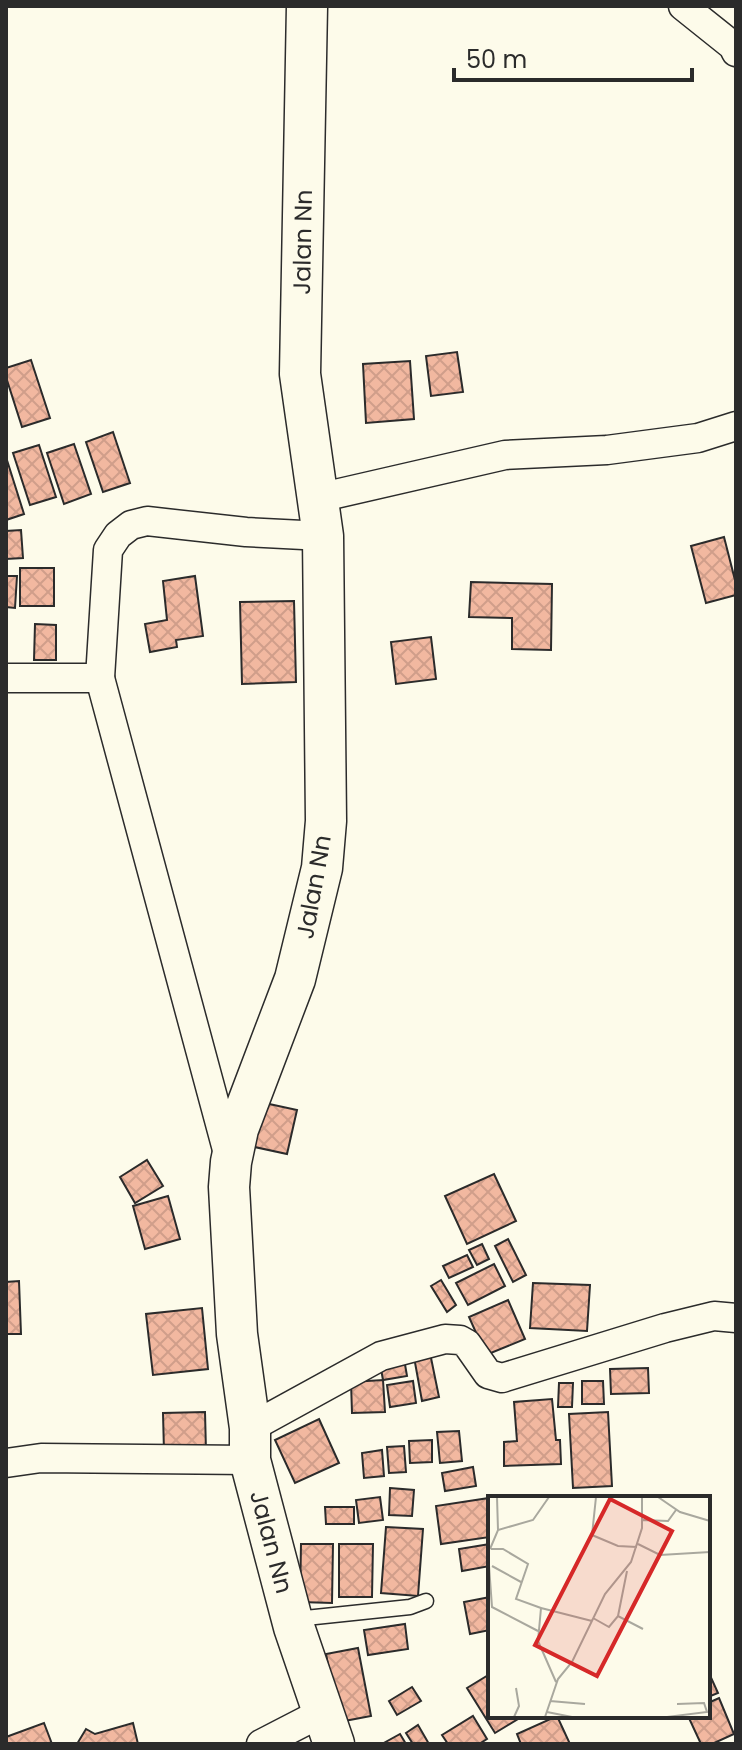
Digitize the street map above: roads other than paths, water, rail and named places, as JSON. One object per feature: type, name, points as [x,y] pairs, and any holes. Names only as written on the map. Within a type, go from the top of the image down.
[{"type":"street","name":"Jalan Nn","points":[[307,6],[300,374],[320,517],[326,821],[322,868],[295,979],[245,1107],[231,1162],[229,1187],[237,1334],[250,1444],[291,1619],[328,1728]]},
{"type":"street","points":[[683,6],[733,46],[736,52]]},
{"type":"street","points":[[231,1162],[100,678],[108,550],[118,535],[131,525],[147,521],[246,532],[320,517],[505,455],[607,450],[698,438],[736,426]]},
{"type":"street","points":[[6,678],[100,678]]},
{"type":"street","points":[[6,1463],[250,1444],[381,1356],[431,1343],[460,1340],[467,1344],[488,1374],[502,1378],[665,1328],[714,1316],[736,1318]]},
{"type":"street","points":[[261,1744],[328,1728]]},
{"type":"lane","points":[[291,1619],[410,1607],[426,1601]]}]
